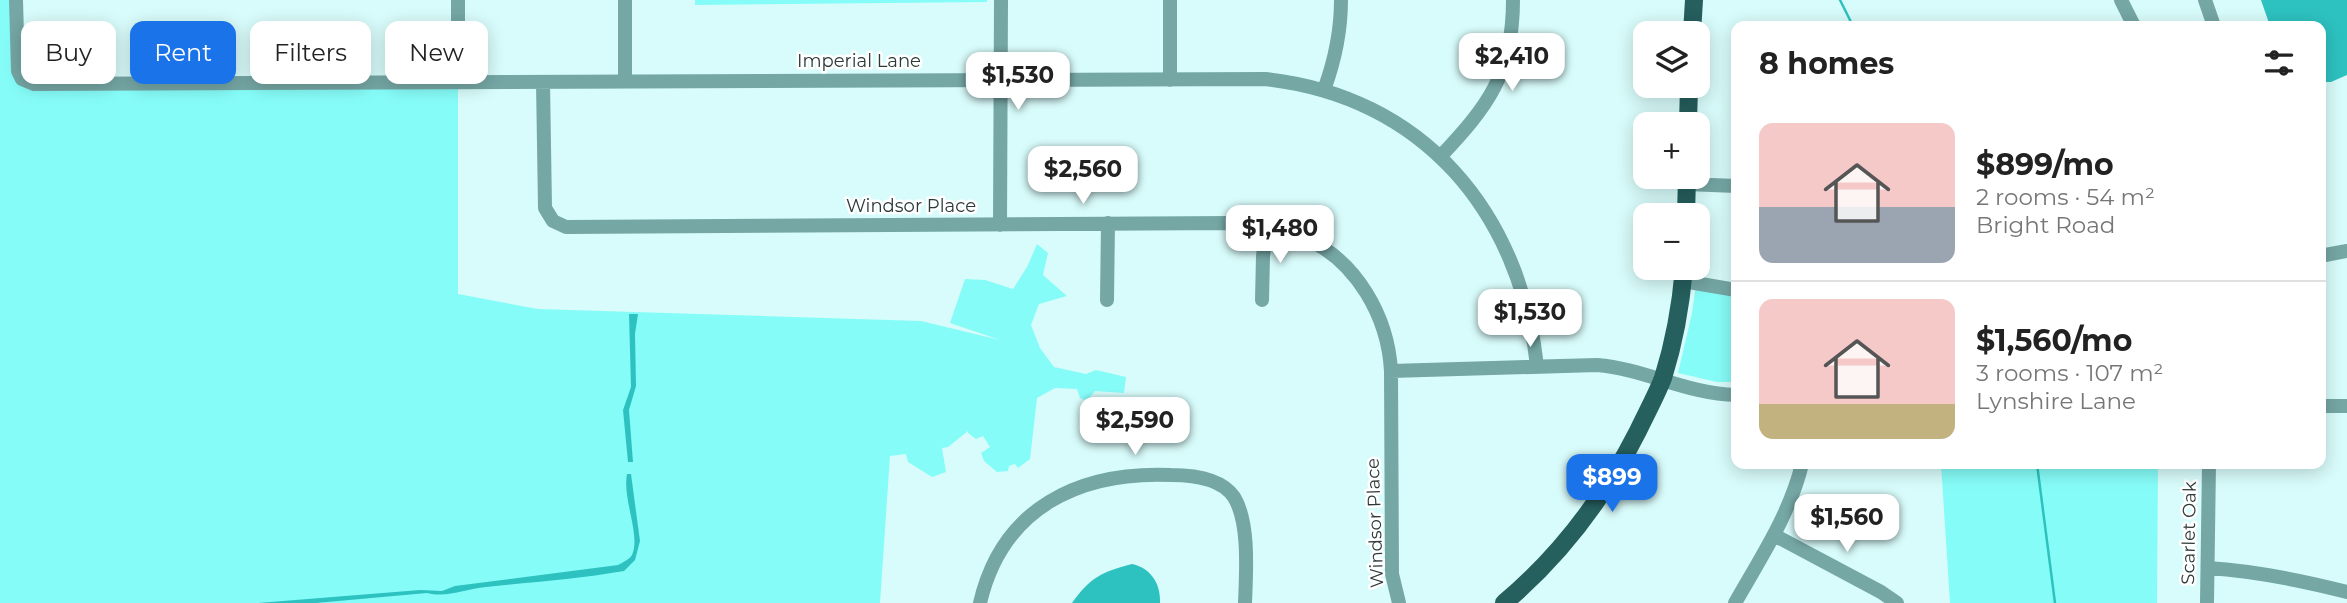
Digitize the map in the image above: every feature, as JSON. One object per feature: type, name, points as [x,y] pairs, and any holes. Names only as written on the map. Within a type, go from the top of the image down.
[{"type":"main road","points":[[1693,21],[1694,0]]},
{"type":"main road","points":[[1504,603],[1537,574],[1587,516],[1627,452],[1662,380],[1683,280]]},
{"type":"street","name":"Imperial Lane","points":[[16,0],[18,71],[22,79],[33,84],[385,82]]},
{"type":"street","points":[[458,0],[458,21]]},
{"type":"street","points":[[625,0],[625,81]]},
{"type":"street","points":[[1000,225],[1001,0]]},
{"type":"street","points":[[1170,0],[1170,80]]},
{"type":"street","points":[[1324,90],[1338,41],[1341,0]]},
{"type":"street","points":[[1440,157],[1470,125],[1500,78],[1508,54],[1513,0]]},
{"type":"street","points":[[2121,0],[2132,21]]},
{"type":"street","points":[[2205,0],[2212,21]]},
{"type":"street","name":"Imperial Lane","points":[[488,82],[1265,79],[1324,90],[1384,117],[1419,140],[1440,157],[1477,198],[1505,246],[1519,281],[1529,315],[1537,366]]},
{"type":"street","name":"Windsor Place","points":[[543,82],[545,208],[548,215],[559,225],[581,228],[1232,223],[1290,233],[1327,250],[1352,273],[1368,296],[1381,320],[1388,346],[1391,371],[1392,575],[1399,603]]},
{"type":"street","points":[[1710,183],[1731,185]]},
{"type":"street","points":[[1107,300],[1108,223]]},
{"type":"street","points":[[1262,300],[1267,228]]},
{"type":"street","points":[[2326,255],[2347,251]]},
{"type":"street","points":[[1704,280],[1731,288]]},
{"type":"street","points":[[1391,371],[1611,366],[1698,391],[1731,394]]},
{"type":"street","points":[[2326,406],[2347,406]]},
{"type":"street","points":[[1735,603],[1774,535],[1795,489],[1801,469]]},
{"type":"street","name":"Scarlet Oak","points":[[2207,603],[2209,469]]},
{"type":"street","points":[[980,603],[992,568],[1005,544],[1023,523],[1044,505],[1093,481],[1120,476],[1162,474],[1209,480],[1221,485],[1236,500],[1243,525],[1245,603]]},
{"type":"street","points":[[1774,535],[1897,603]]},
{"type":"street","points":[[2208,568],[2285,576],[2347,592]]},
{"type":"shaded area","points":[[0,0],[16,0],[21,84],[116,84],[116,80],[130,80],[130,84],[236,84],[236,80],[250,81],[250,84],[371,84],[371,81],[385,81],[385,84],[458,84],[458,294],[538,309],[921,321],[1000,340],[950,323],[965,279],[985,280],[1013,289],[1037,244],[1048,253],[1043,275],[1067,296],[1039,304],[1031,325],[1040,348],[1054,367],[1086,374],[1096,370],[1126,377],[1124,393],[1095,391],[1087,401],[1080,398],[1077,389],[1055,388],[1037,398],[1030,459],[1018,468],[1015,464],[1009,466],[1008,471],[997,472],[984,461],[981,453],[990,447],[983,436],[976,439],[968,431],[948,447],[942,448],[946,472],[932,477],[908,462],[906,454],[890,456],[880,603],[0,603]]},
{"type":"shaded area","points":[[695,0],[987,0],[987,2],[695,5]]},
{"type":"shaded area","points":[[2261,0],[2347,0],[2347,75],[2326,82],[2326,21],[2268,21]]},
{"type":"shaded area","points":[[1696,285],[1731,294],[1731,382],[1717,382],[1678,373]]},
{"type":"shaded area","points":[[629,314],[638,314],[635,334],[636,386],[629,410],[633,462],[628,462],[623,410],[631,387]]},
{"type":"shaded area","points":[[1941,469],[2158,469],[2157,603],[1950,603]]},
{"type":"shaded area","points":[[627,474],[631,474],[640,541],[635,560],[624,571],[486,587],[449,594],[427,593],[316,603],[258,603],[420,590],[442,591],[455,586],[618,565],[631,557],[634,547]]},
{"type":"shaded area","points":[[1132,564],[1145,569],[1154,578],[1159,589],[1160,603],[1072,603],[1097,577]]},
{"type":"waterway","points":[[1840,0],[1850,21]]},
{"type":"waterway","points":[[2038,469],[2055,603]]}]
